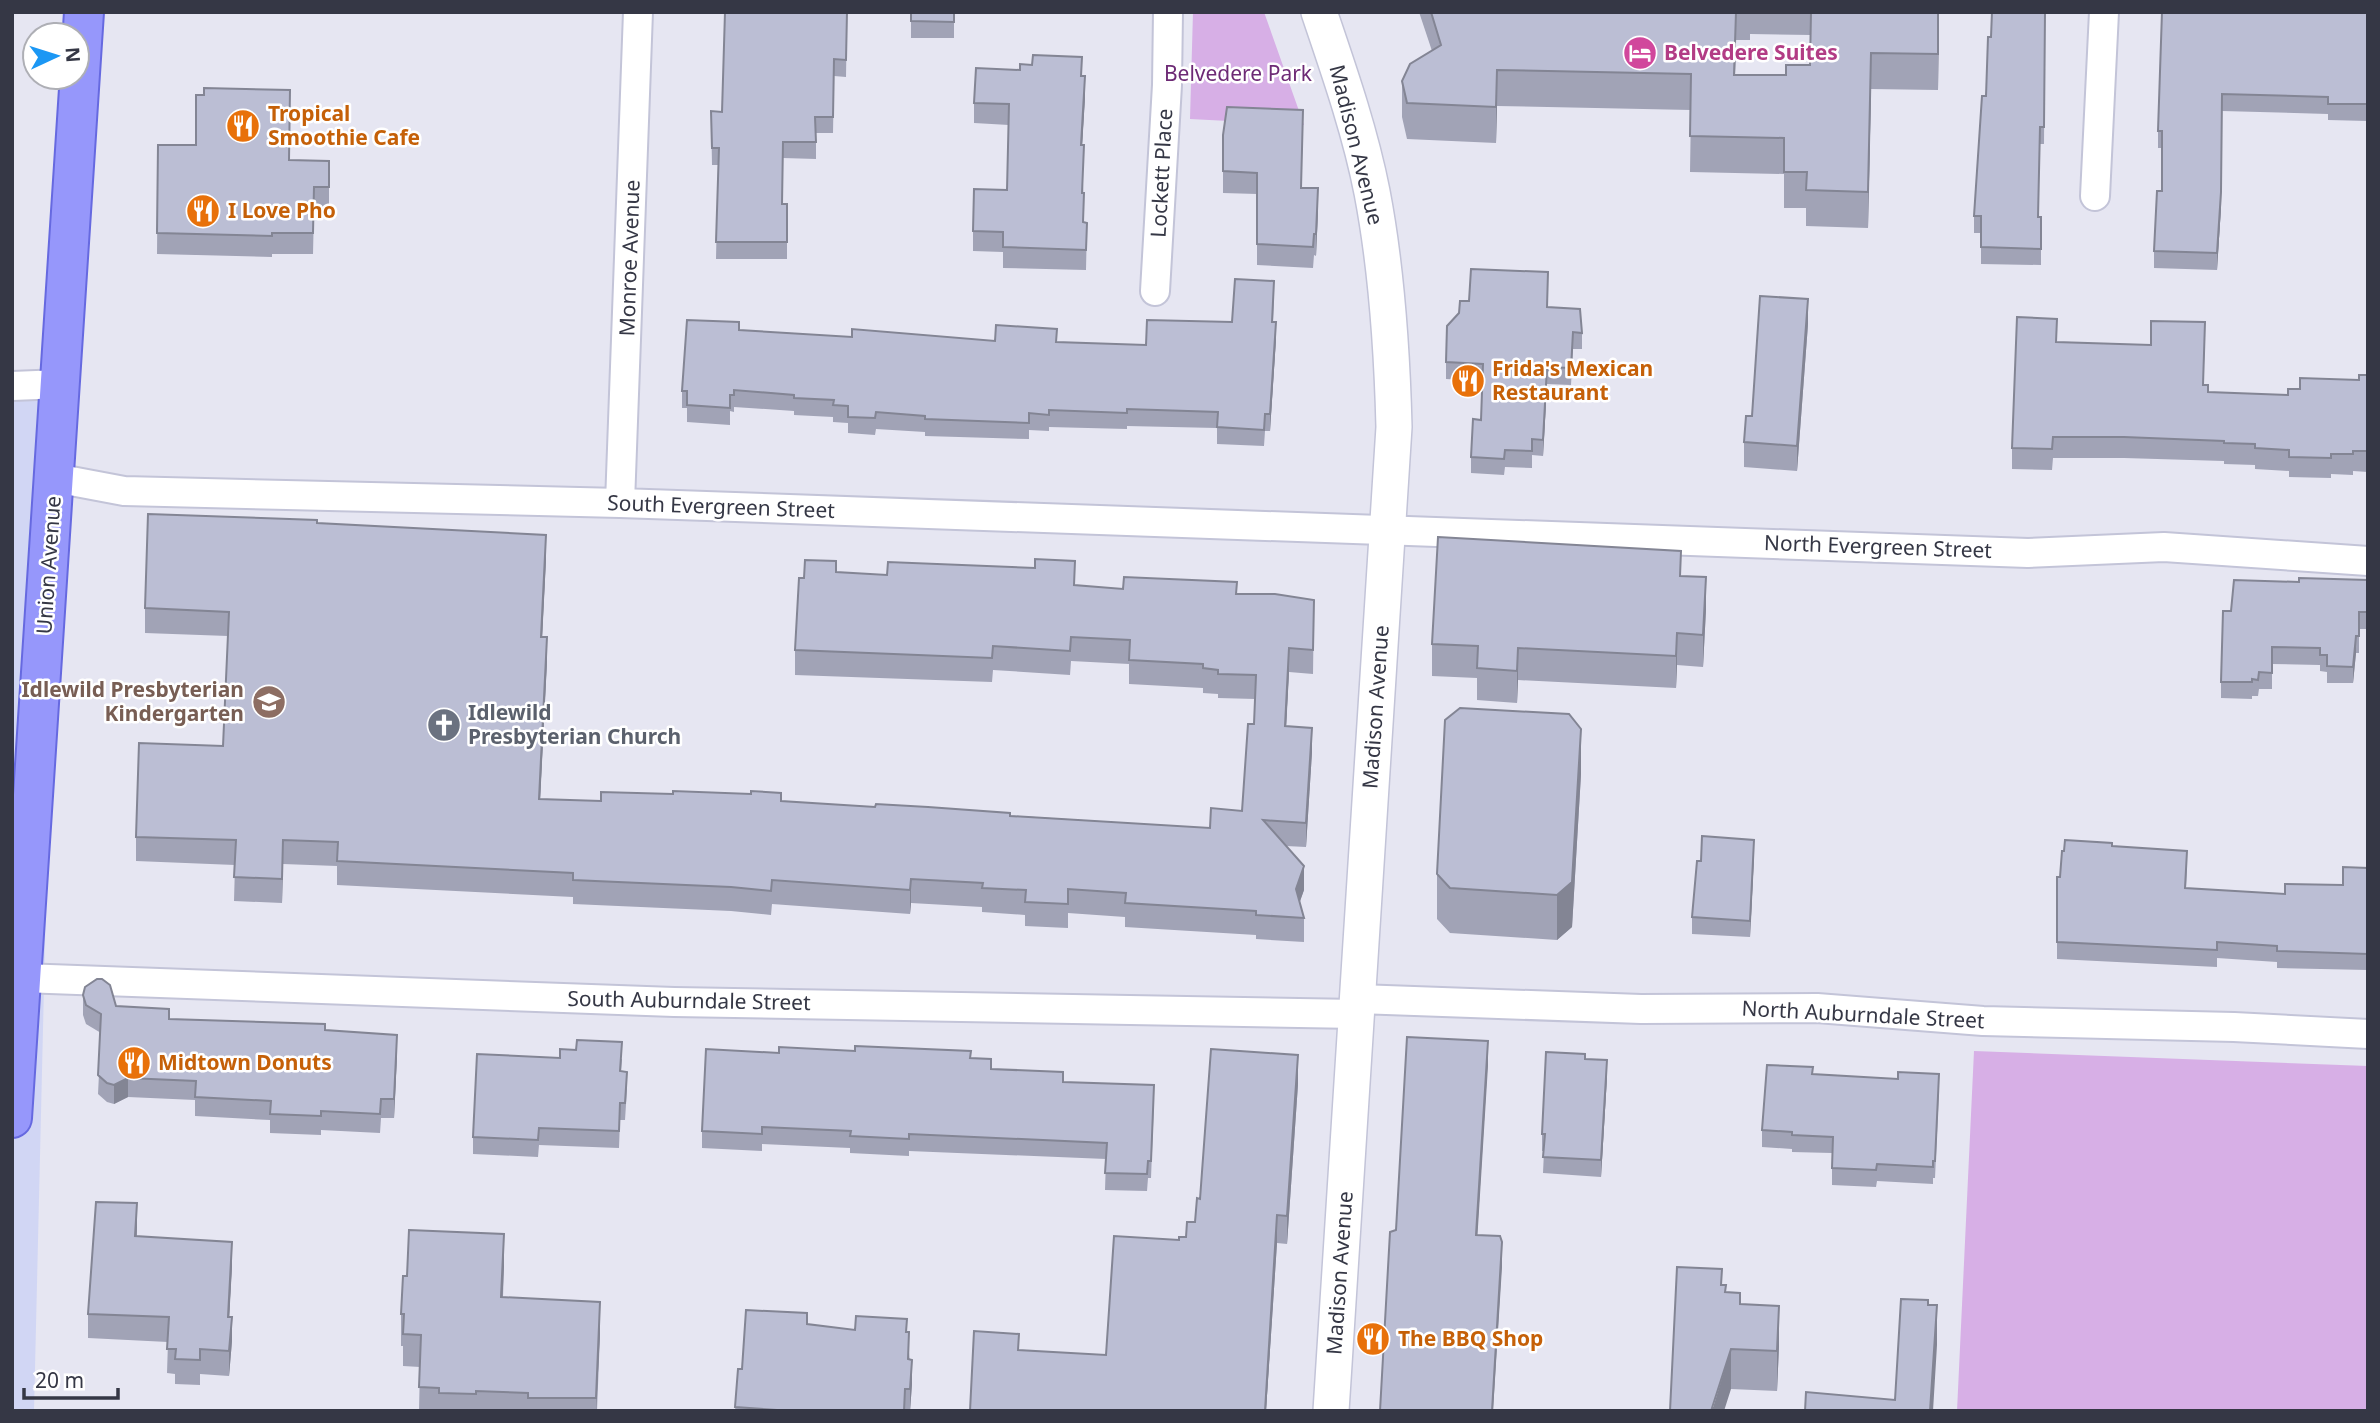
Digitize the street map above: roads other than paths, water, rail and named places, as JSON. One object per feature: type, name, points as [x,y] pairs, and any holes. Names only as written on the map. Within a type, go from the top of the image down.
[{"type":"main road","name":"Union Avenue","points":[[12,1118],[84,12]]},
{"type":"street","name":"Monroe Avenue","points":[[620,503],[638,12]]},
{"type":"street","name":"Lockett Place","points":[[1156,291],[1167,85],[1168,12]]},
{"type":"street","name":"Madison Avenue","points":[[1319,12],[1362,150],[1371,191],[1385,274],[1392,351],[1394,427],[1331,1411]]},
{"type":"street","points":[[2095,196],[2104,12]]},
{"type":"street","points":[[12,386],[61,384]]},
{"type":"street","name":"South Evergreen Street","points":[[55,478],[124,491],[620,503],[1387,529]]},
{"type":"street","name":"North Evergreen Street","points":[[1387,529],[2028,553],[2164,547],[2368,561]]},
{"type":"street","name":"South Auburndale Street","points":[[22,978],[674,1002],[1357,1006]]},
{"type":"street","name":"North Auburndale Street","points":[[1357,1006],[1817,1008],[1983,1021],[2234,1027],[2368,1034]]},
{"type":"place","name":"Belvedere Suites","points":[[1640,53]]},
{"type":"place","name":"Tropical Smoothie Cafe","points":[[243,126]]},
{"type":"place","name":"I Love Pho","points":[[203,211]]},
{"type":"place","name":"Frida's Mexican Restaurant","points":[[1468,381]]},
{"type":"place","name":"Idlewild Presbyterian Kindergarten","points":[[269,702]]},
{"type":"place","name":"Idlewild Presbyterian Church","points":[[444,725]]},
{"type":"place","name":"Midtown Donuts","points":[[134,1063]]},
{"type":"place","name":"The BBQ Shop","points":[[1373,1339]]},
{"type":"park label","name":"Belvedere Park","points":[[1238,74]]}]
